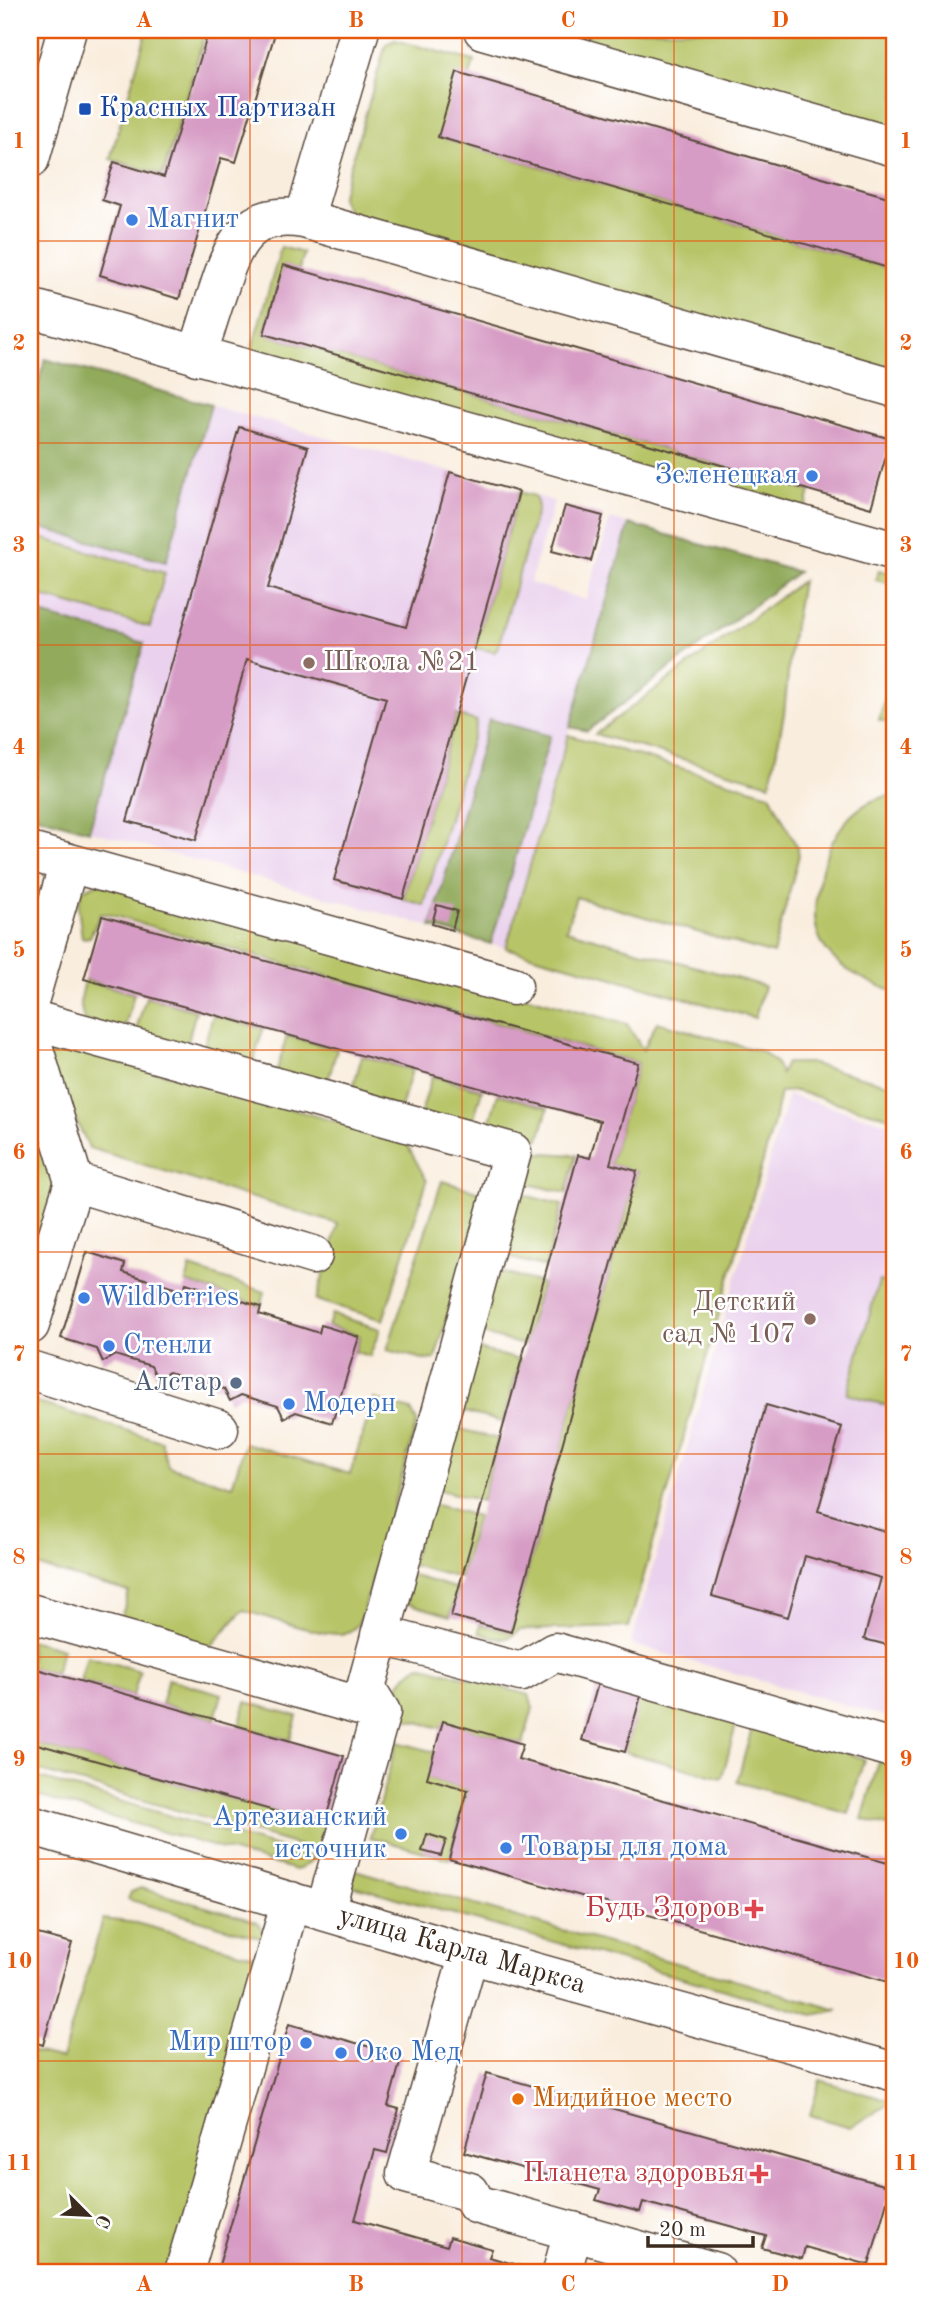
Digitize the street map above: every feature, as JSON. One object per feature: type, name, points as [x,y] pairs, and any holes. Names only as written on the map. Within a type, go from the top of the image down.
[{"type":"street","points":[[30,159],[67,30]]},
{"type":"street","points":[[304,219],[360,30]]},
{"type":"street","points":[[483,30],[895,147]]},
{"type":"street","points":[[197,356],[229,257],[236,244],[266,220],[283,217],[304,219],[895,388]]},
{"type":"street","points":[[30,308],[895,551]]},
{"type":"street","points":[[30,852],[513,986]]},
{"type":"street","points":[[30,998],[69,863]]},
{"type":"street","points":[[30,1019],[512,1152],[366,1688],[381,1712]]},
{"type":"street","points":[[30,1037],[74,1182],[30,1325]]},
{"type":"street","points":[[74,1182],[313,1255]]},
{"type":"street","points":[[30,1370],[219,1429]]},
{"type":"street","points":[[30,1613],[381,1712]]},
{"type":"street","points":[[380,1635],[521,1672],[555,1652],[895,1749]]},
{"type":"street","points":[[184,2272],[308,1906],[381,1712]]},
{"type":"street","name":"улица Карла Маркса","points":[[30,1825],[469,1954],[895,2072]]},
{"type":"street","points":[[469,1954],[406,2174],[470,2192],[476,2204],[573,2231],[664,2265],[716,2272]]},
{"type":"street","points":[[562,2272],[573,2231]]},
{"type":"shaded area","name":"Школа №21","points":[[45,359],[554,501],[530,583],[586,600],[610,519],[629,524],[506,948],[30,814],[30,414]]},
{"type":"shaded area","name":"Детский сад № 107","points":[[788,1095],[895,1125],[895,1719],[631,1644]]},
{"type":"green space","points":[[147,30],[206,30],[163,175],[110,159]]},
{"type":"green space","points":[[556,30],[895,30],[895,128]]},
{"type":"green space","points":[[395,40],[474,61],[470,76],[439,137],[895,270],[895,375],[355,218],[341,198],[386,44]]},
{"type":"green space","points":[[281,247],[303,253],[299,270],[283,266],[264,334],[810,491],[804,515],[250,355]]},
{"type":"green space","points":[[45,359],[211,405],[166,562],[30,525],[30,414]]},
{"type":"green space","points":[[519,492],[535,496],[538,507],[498,647],[495,652],[475,648]]},
{"type":"green space","points":[[629,524],[798,572],[587,731],[570,727]]},
{"type":"green space","points":[[30,535],[165,573],[150,627],[30,593]]},
{"type":"green space","points":[[879,570],[895,575],[895,585],[876,580]]},
{"type":"green space","points":[[802,581],[791,644],[784,714],[770,784],[595,734]]},
{"type":"green space","points":[[30,611],[144,643],[89,831],[30,814]]},
{"type":"green space","points":[[895,662],[895,724],[879,720]]},
{"type":"green space","points":[[456,715],[477,721],[424,905],[403,899]]},
{"type":"green space","points":[[489,719],[550,736],[491,944],[431,927]]},
{"type":"green space","points":[[568,735],[770,794],[799,855],[773,954],[576,897],[566,930],[764,986],[755,1018],[506,948]]},
{"type":"green space","points":[[895,795],[895,992],[863,979],[843,967],[827,951],[818,935],[815,911],[825,860],[840,830],[863,806]]},
{"type":"green space","points":[[98,883],[121,885],[627,1024],[643,1050],[657,1022],[763,1052],[776,1063],[781,1074],[786,1063],[809,1063],[895,1086],[895,1119],[796,1091],[780,1092],[773,1126],[629,1627],[519,1630],[510,1637],[500,1639],[479,1633],[480,1624],[511,1632],[637,1172],[610,1164],[638,1063],[107,914],[100,914],[90,937],[82,938],[78,906],[82,890]]},
{"type":"green space","points":[[85,980],[134,994],[124,1031],[84,1020],[80,1003]]},
{"type":"green space","points":[[146,997],[196,1011],[186,1047],[135,1034]]},
{"type":"green space","points":[[213,1015],[263,1029],[252,1067],[202,1053]]},
{"type":"green space","points":[[287,1036],[337,1049],[326,1088],[276,1073]]},
{"type":"green space","points":[[46,1040],[405,1141],[427,1181],[383,1320],[316,1300],[338,1224],[89,1148],[44,1051]]},
{"type":"green space","points":[[362,1056],[412,1070],[401,1108],[351,1094]]},
{"type":"green space","points":[[432,1076],[482,1090],[471,1128],[421,1113]]},
{"type":"green space","points":[[498,1094],[548,1108],[539,1139],[522,1141],[487,1131]]},
{"type":"green space","points":[[46,1113],[69,1183],[30,1310],[30,1172]]},
{"type":"green space","points":[[525,1152],[576,1155],[566,1193],[517,1181]]},
{"type":"green space","points":[[442,1181],[477,1191],[482,1199],[435,1359],[427,1360],[387,1350]]},
{"type":"green space","points":[[513,1192],[562,1205],[545,1267],[496,1254]]},
{"type":"green space","points":[[190,1268],[265,1292],[261,1306],[186,1282]]},
{"type":"green space","points":[[492,1270],[542,1283],[524,1345],[475,1332]]},
{"type":"green space","points":[[879,1281],[895,1285],[895,1408],[847,1394]]},
{"type":"green space","points":[[332,1314],[380,1329],[370,1356],[355,1352],[360,1336],[328,1326]]},
{"type":"green space","points":[[471,1347],[520,1360],[503,1422],[454,1409]]},
{"type":"green space","points":[[374,1399],[411,1410],[417,1422],[361,1619],[350,1631],[325,1633],[243,1610],[205,1653],[118,1628],[129,1592],[30,1564],[30,1400],[161,1441],[168,1466],[232,1486],[245,1443],[350,1474]]},
{"type":"green space","points":[[449,1426],[498,1439],[482,1501],[432,1488]]},
{"type":"green space","points":[[428,1503],[477,1516],[460,1578],[411,1565]]},
{"type":"green space","points":[[410,1575],[458,1589],[450,1616],[407,1603]]},
{"type":"green space","points":[[30,1640],[63,1649],[55,1674],[30,1667]]},
{"type":"green space","points":[[87,1656],[140,1671],[133,1696],[80,1681]]},
{"type":"green space","points":[[420,1665],[529,1695],[533,1708],[523,1744],[444,1722],[441,1728],[387,1714],[399,1686],[413,1669]]},
{"type":"green space","points":[[168,1679],[222,1694],[215,1719],[161,1704]]},
{"type":"green space","points":[[642,1689],[735,1716],[736,1725],[722,1778],[625,1752]]},
{"type":"green space","points":[[246,1702],[297,1716],[290,1740],[239,1726]]},
{"type":"green space","points":[[758,1722],[864,1759],[849,1814],[737,1782],[752,1728]]},
{"type":"green space","points":[[30,1742],[324,1825],[318,1846],[315,1850],[30,1768]]},
{"type":"green space","points":[[397,1742],[435,1752],[428,1778],[468,1790],[449,1859],[370,1837]]},
{"type":"green space","points":[[895,1757],[895,1828],[862,1819],[880,1758]]},
{"type":"green space","points":[[30,1775],[314,1858],[296,1870],[30,1794]]},
{"type":"green space","points":[[355,1870],[838,2010],[813,2015],[351,1885]]},
{"type":"green space","points":[[141,1888],[257,1922],[261,1926],[264,1939],[127,1899],[131,1892]]},
{"type":"green space","points":[[103,1919],[136,1923],[259,1957],[179,2272],[30,2272],[30,2051],[62,2059]]},
{"type":"green space","points":[[820,2080],[893,2102],[850,2127],[810,2115]]},
{"type":"building","points":[[209,30],[276,30],[236,162],[221,158],[179,299],[100,275],[120,206],[102,200],[114,162],[164,177]]},
{"type":"building","points":[[457,72],[895,199],[895,270],[438,137]]},
{"type":"building","points":[[283,265],[891,439],[871,508],[264,334]]},
{"type":"building","points":[[239,427],[308,447],[268,588],[406,627],[450,472],[519,492],[403,899],[334,880],[386,698],[247,659],[196,840],[127,821]]},
{"type":"building","points":[[565,506],[603,516],[591,561],[552,551]]},
{"type":"building","points":[[437,905],[457,911],[452,930],[432,924]]},
{"type":"building","points":[[102,916],[638,1063],[610,1164],[637,1171],[511,1632],[451,1616],[578,1155],[590,1158],[600,1121],[84,979]]},
{"type":"building","points":[[87,1252],[125,1264],[123,1272],[183,1291],[186,1283],[261,1307],[259,1314],[319,1333],[321,1325],[359,1337],[332,1423],[296,1412],[284,1418],[278,1406],[241,1395],[230,1401],[224,1389],[169,1372],[157,1378],[151,1366],[115,1355],[103,1362],[97,1349],[61,1338]]},
{"type":"building","points":[[766,1405],[842,1427],[818,1511],[895,1534],[895,1647],[864,1639],[881,1578],[805,1556],[788,1617],[712,1596]]},
{"type":"building","points":[[30,1667],[344,1756],[324,1825],[30,1742]]},
{"type":"building","points":[[601,1673],[644,1685],[625,1752],[582,1740]]},
{"type":"building","points":[[443,1721],[523,1744],[518,1759],[895,1865],[895,1984],[449,1859],[468,1790],[427,1778]]},
{"type":"building","points":[[427,1834],[446,1840],[441,1856],[422,1851]]},
{"type":"building","points":[[30,1932],[72,1943],[43,2045],[30,2041]]},
{"type":"building","points":[[289,2024],[402,2056],[388,2106],[399,2109],[387,2153],[375,2150],[355,2220],[447,2246],[450,2237],[492,2249],[489,2257],[528,2268],[527,2272],[217,2272]]},
{"type":"building","points":[[487,2073],[891,2187],[869,2265],[805,2247],[802,2259],[762,2248],[766,2236],[643,2202],[640,2212],[596,2200],[600,2190],[464,2152]]},
{"type":"place","name":"Красных Партизан","points":[[85,109]]},
{"type":"place","name":"Магнит","points":[[132,220]]},
{"type":"place","name":"Зеленецкая","points":[[812,476]]},
{"type":"place","name":"Школа №21","points":[[309,663]]},
{"type":"place","name":"Wildberries","points":[[84,1298]]},
{"type":"place","name":"Детский сад № 107","points":[[810,1319]]},
{"type":"place","name":"Стенли","points":[[109,1346]]},
{"type":"place","name":"Алстар","points":[[236,1383]]},
{"type":"place","name":"Модерн","points":[[289,1404]]},
{"type":"place","name":"Артезианский источник","points":[[401,1834]]},
{"type":"place","name":"Товары для дома","points":[[506,1848]]},
{"type":"place","name":"Будь Здоров","points":[[754,1909]]},
{"type":"place","name":"Мир штор","points":[[306,2043]]},
{"type":"place","name":"Око Мед","points":[[341,2053]]},
{"type":"place","name":"Мидийное место","points":[[518,2099]]},
{"type":"place","name":"Планета здоровья","points":[[759,2174]]}]
